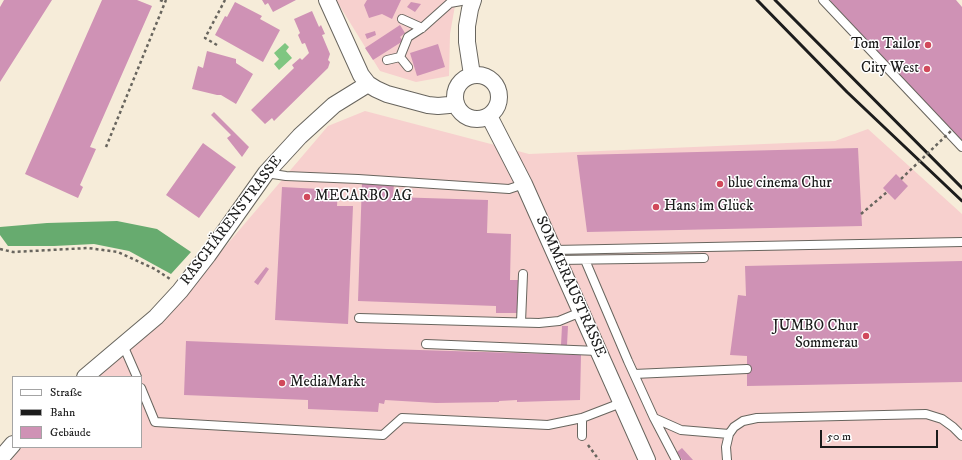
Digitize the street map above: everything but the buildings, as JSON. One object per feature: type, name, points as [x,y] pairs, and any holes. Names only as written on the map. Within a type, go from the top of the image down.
[{"type":"street","points":[[328,0],[362,75],[368,84],[387,94],[428,105],[438,106],[456,103]]},
{"type":"street","points":[[472,75],[467,42],[467,26],[473,0]]},
{"type":"street","points":[[472,75],[489,78],[497,86],[499,91],[499,103],[497,108],[484,119],[478,120],[466,117],[456,103],[455,94],[458,85],[464,79],[472,75]]},
{"type":"street","name":"RASCHÄRENSTRASSE","points":[[86,376],[156,316],[180,291],[208,255],[266,173],[292,144],[334,106],[368,84]]},
{"type":"street","name":"SOMMERAUSTRASSE","points":[[489,116],[524,184],[647,460]]},
{"type":"street","points":[[0,460],[12,445]]},
{"type":"lane","points":[[400,57],[408,37],[422,28],[450,3],[467,0]]},
{"type":"lane","points":[[823,0],[962,147]]},
{"type":"lane","points":[[402,19],[422,28]]},
{"type":"lane","points":[[388,60],[400,57]]},
{"type":"lane","points":[[400,57],[408,67]]},
{"type":"lane","points":[[266,173],[286,176],[509,188],[524,184]]},
{"type":"lane","points":[[556,255],[962,242]]},
{"type":"lane","points":[[556,255],[585,260],[704,258]]},
{"type":"lane","points":[[585,260],[654,418],[676,460]]},
{"type":"lane","points":[[521,322],[523,274]]},
{"type":"lane","points":[[359,318],[539,323],[559,320],[581,312]]},
{"type":"lane","points":[[426,344],[598,351]]},
{"type":"lane","points":[[124,345],[137,376]]},
{"type":"lane","points":[[634,374],[747,369]]},
{"type":"lane","points":[[142,390],[155,422],[383,435],[402,418],[548,424],[582,418],[621,403]]},
{"type":"lane","points":[[727,460],[726,447],[729,434],[734,427],[743,422],[757,418],[926,414],[942,419],[953,426],[962,436]]},
{"type":"lane","points":[[582,418],[582,436]]},
{"type":"lane","points":[[654,418],[681,430],[729,434]]},
{"type":"path","points":[[106,147],[165,1],[160,0]]},
{"type":"path","points":[[217,45],[205,38],[225,0]]},
{"type":"path","points":[[902,179],[951,131]]},
{"type":"path","points":[[861,214],[887,192]]},
{"type":"path","points":[[0,249],[13,252],[88,248],[118,252],[155,269],[174,282],[180,291]]},
{"type":"path","points":[[582,436],[599,460]]},
{"type":"shaded area","points":[[336,0],[456,0],[450,34],[449,76],[416,82],[380,71]]},
{"type":"shaded area","points":[[365,111],[529,154],[835,141],[868,129],[962,214],[962,460],[11,460],[21,448],[142,448],[142,376],[95,376],[160,323],[328,126]]},
{"type":"green space","points":[[285,43],[289,47],[286,51],[292,58],[279,70],[274,64],[279,59],[274,53]]},
{"type":"green space","points":[[117,221],[157,229],[191,252],[171,274],[129,251],[94,244],[8,246],[0,235],[0,227],[47,223]]},
{"type":"railway","points":[[757,0],[847,92],[962,201]]},
{"type":"railway","points":[[775,0],[962,188]]},
{"type":"place","name":"Tom Tailor","points":[[928,45]]},
{"type":"place","name":"City West","points":[[927,69]]},
{"type":"place","name":"blue cinema Chur","points":[[720,184]]},
{"type":"place","name":"MECARBO AG","points":[[307,197]]},
{"type":"place","name":"Hans im Glück","points":[[656,207]]},
{"type":"place","name":"JUMBO Chur Sommerau","points":[[866,336]]},
{"type":"place","name":"MediaMarkt","points":[[282,383]]}]
